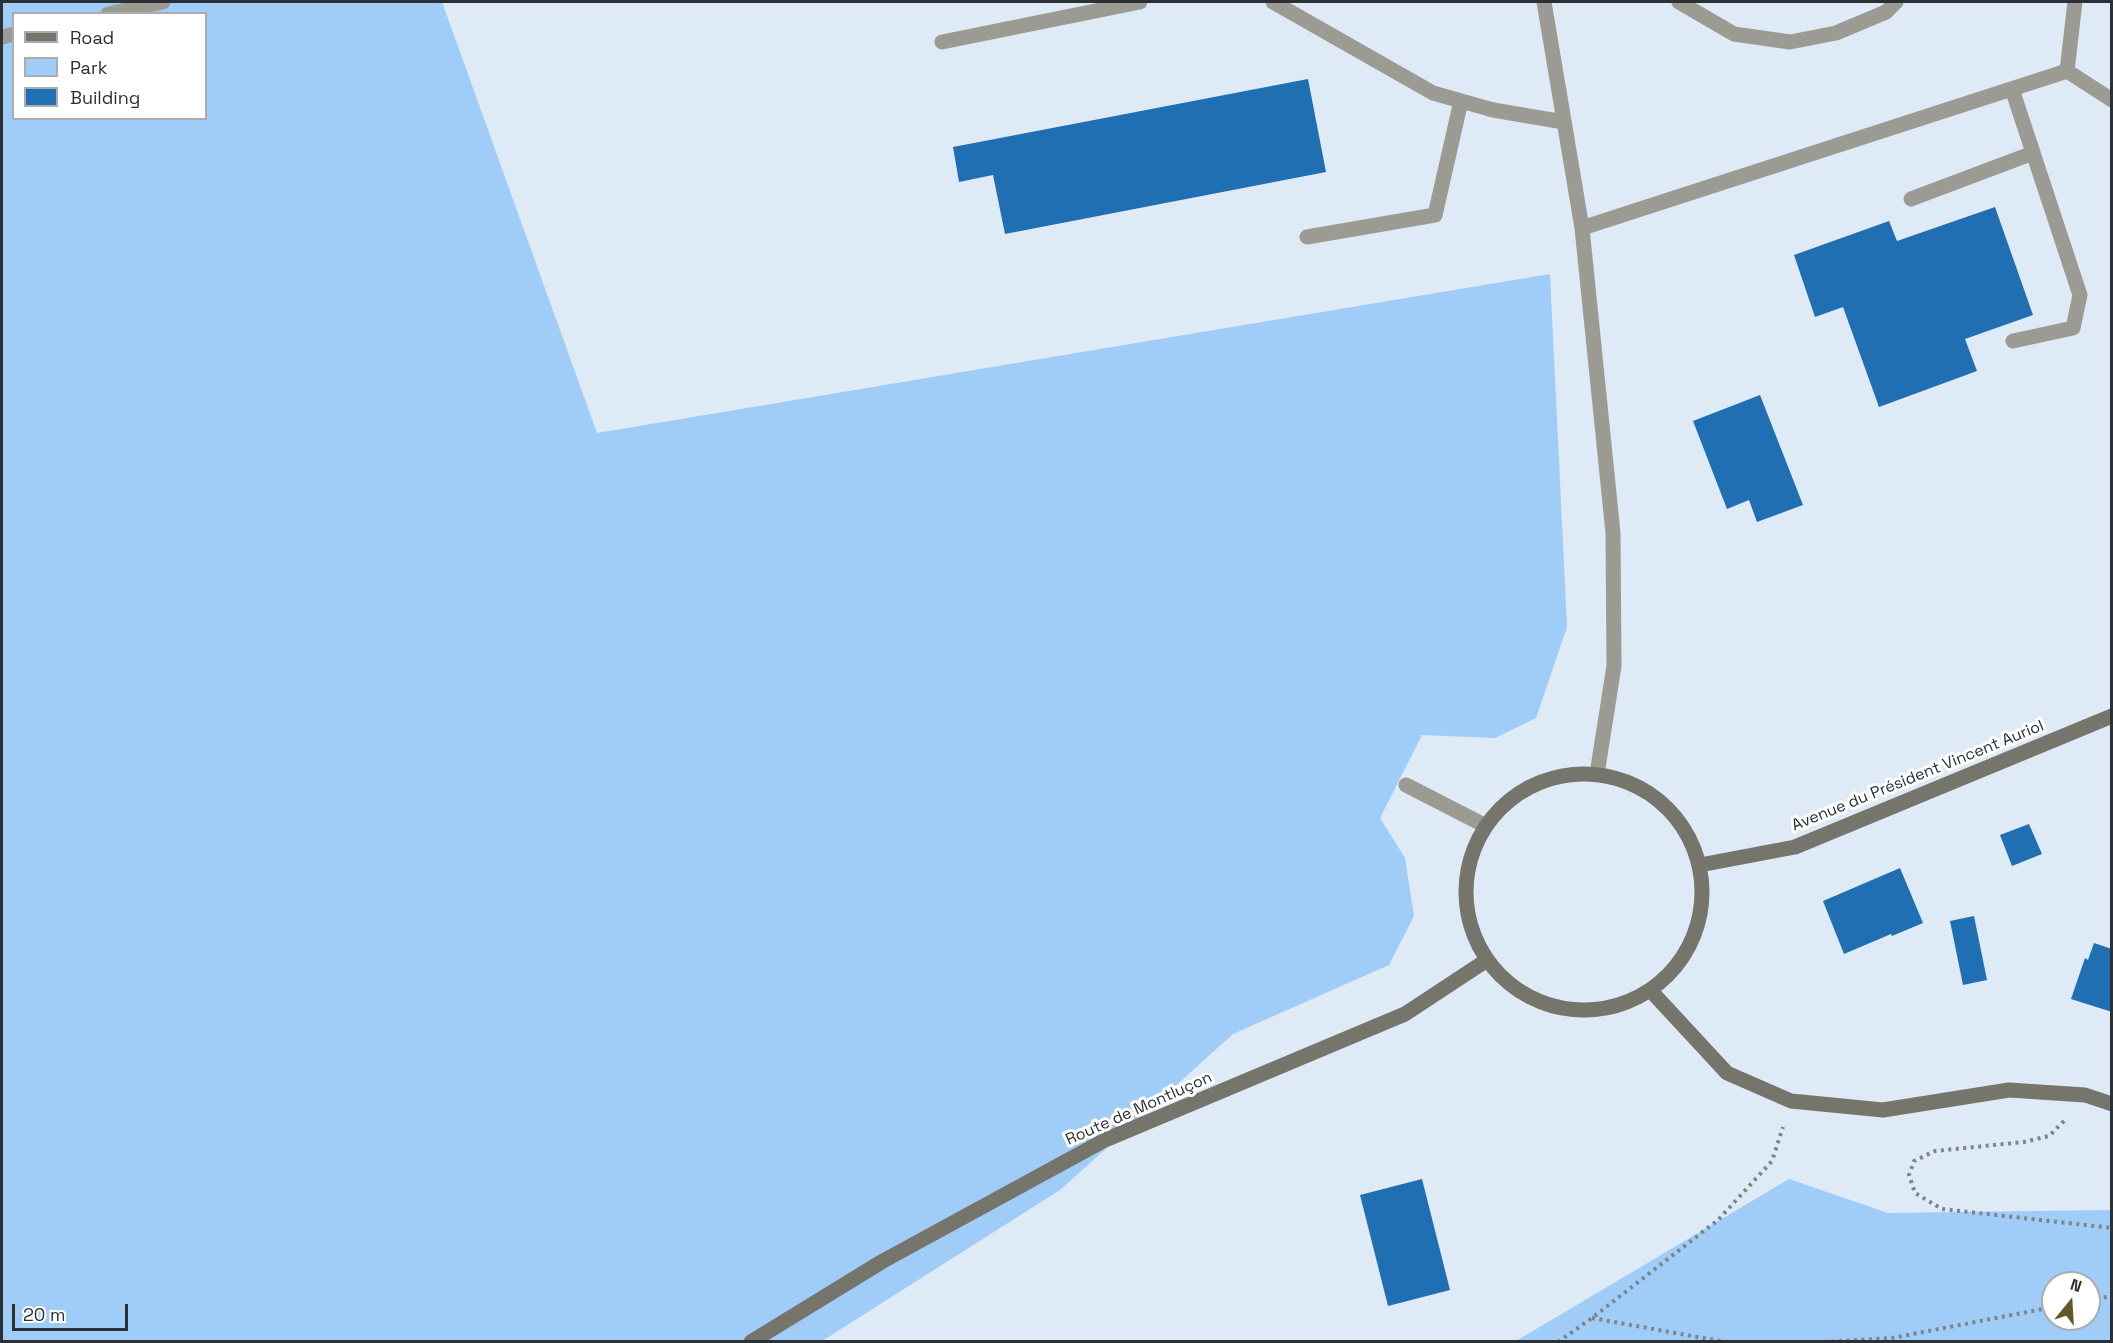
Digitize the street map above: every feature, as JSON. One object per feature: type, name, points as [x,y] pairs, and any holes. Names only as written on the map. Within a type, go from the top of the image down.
[{"type":"main road","name":"Avenue du Président Vincent Auriol","points":[[1700,865],[1795,847],[2112,717]]},
{"type":"main road","points":[[1597,774],[1632,783],[1663,803],[1686,831],[1700,865],[1703,900],[1695,935],[1677,966],[1651,991],[1618,1006],[1581,1011],[1545,1004],[1512,986],[1487,960],[1470,925],[1465,887],[1473,849],[1486,826],[1492,816],[1522,790],[1558,776],[1597,774]]},
{"type":"main road","name":"Route de Montluçon","points":[[751,1341],[883,1261],[1105,1140],[1405,1014],[1487,960]]},
{"type":"main road","points":[[1651,991],[1727,1073],[1791,1101],[1882,1110],[2009,1090],[2085,1095],[2112,1104]]},
{"type":"street","points":[[117,12],[163,2]]},
{"type":"street","points":[[942,42],[1140,2]]},
{"type":"street","points":[[1273,2],[1433,93],[1493,110],[1564,122]]},
{"type":"street","points":[[1544,2],[1582,228],[1613,533],[1614,666],[1597,774]]},
{"type":"street","points":[[1679,2],[1734,34],[1790,42],[1836,33],[1886,12],[1896,2]]},
{"type":"street","points":[[2067,71],[2076,2]]},
{"type":"street","points":[[1582,228],[2067,71]]},
{"type":"street","points":[[2067,71],[2112,100]]},
{"type":"street","points":[[2012,89],[2080,295],[2073,328],[2013,341]]},
{"type":"street","points":[[1307,237],[1435,215],[1461,101]]},
{"type":"street","points":[[1911,199],[2033,153]]},
{"type":"street","points":[[1406,785],[1486,826]]},
{"type":"path","points":[[2085,1095],[2049,1136],[2024,1142],[1935,1151],[1914,1161],[1909,1175],[1915,1193],[1942,1209],[2112,1228]]},
{"type":"path","points":[[1558,1341],[1592,1318],[1718,1220],[1772,1161],[1791,1101]]},
{"type":"path","points":[[1824,1341],[1892,1338],[2041,1309]]},
{"type":"path","points":[[1592,1318],[1725,1341]]},
{"type":"green space","points":[[2,2],[442,2],[597,433],[1550,274],[1567,627],[1536,718],[1495,738],[1422,735],[1380,818],[1405,858],[1414,916],[1389,965],[1233,1034],[1060,1190],[822,1341],[2,1342]]},
{"type":"green space","points":[[1789,1179],[1888,1213],[2111,1210],[2111,1341],[1516,1341]]},
{"type":"building","points":[[1308,79],[1326,172],[1005,234],[993,175],[959,182],[953,147]]},
{"type":"building","points":[[1995,207],[2033,315],[1965,339],[1977,371],[1879,407],[1843,307],[1815,317],[1794,255],[1889,221],[1897,241]]},
{"type":"building","points":[[1760,395],[1803,505],[1757,522],[1749,500],[1727,509],[1693,421]]},
{"type":"building","points":[[2029,824],[2042,854],[2012,866],[2000,835]]},
{"type":"building","points":[[1900,868],[1923,923],[1844,954],[1823,901]]},
{"type":"building","points":[[1974,916],[1987,980],[1963,985],[1950,921]]},
{"type":"building","points":[[2094,943],[2112,949],[2112,1012],[2071,999],[2085,958],[2088,960]]},
{"type":"building","points":[[1422,1179],[1450,1290],[1388,1306],[1360,1195]]}]
